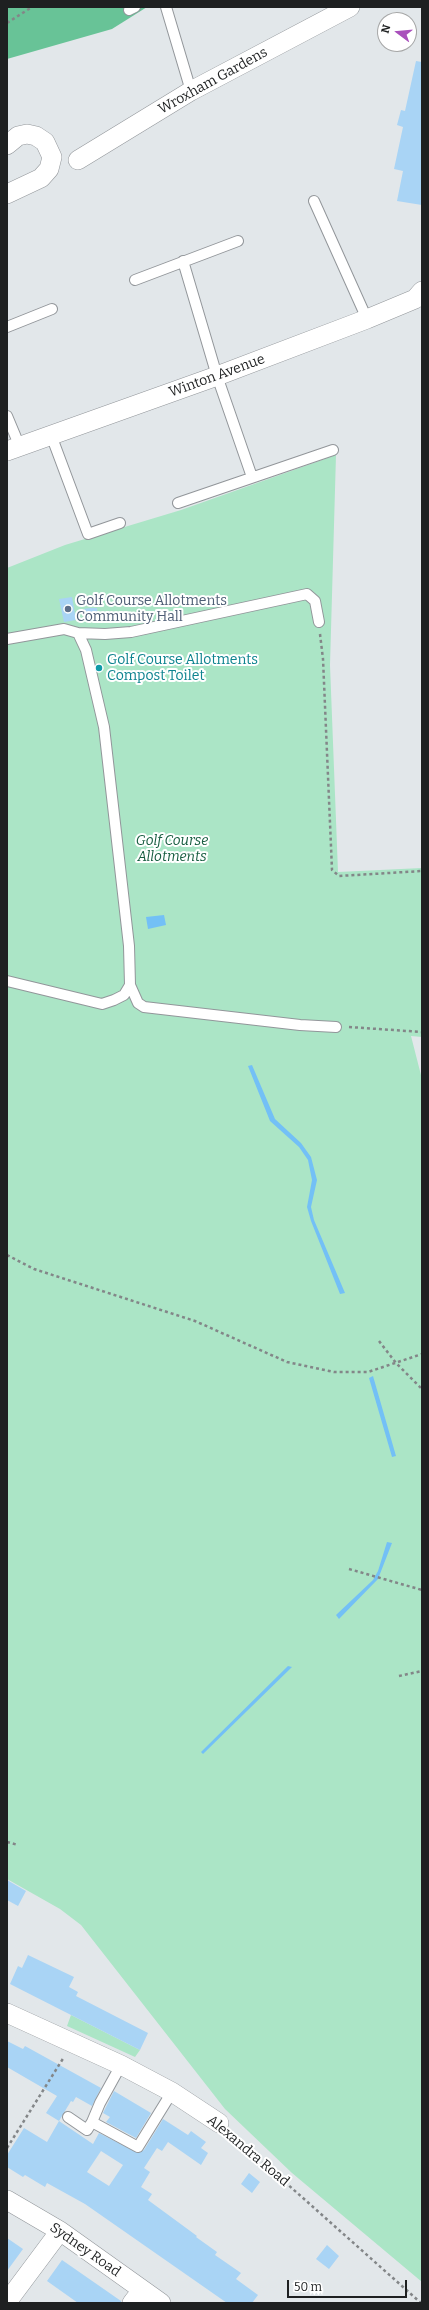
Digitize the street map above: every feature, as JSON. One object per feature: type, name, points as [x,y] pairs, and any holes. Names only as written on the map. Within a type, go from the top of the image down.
[{"type":"street","name":"Wroxham Gardens","points":[[78,160],[191,90],[350,7]]},
{"type":"street","points":[[7,145],[18,136],[27,134],[36,136],[45,142],[52,157],[49,169],[41,178],[7,194]]},
{"type":"street","name":"Winton Avenue","points":[[13,449],[217,376],[367,319],[415,299],[422,291]]},
{"type":"street","name":"Alexandra Road","points":[[7,2013],[72,2044],[121,2065],[172,2092],[219,2124]]},
{"type":"street","name":"Sydney Road","points":[[7,2200],[60,2230],[137,2296],[161,2303]]},
{"type":"street","points":[[7,2302],[60,2230]]},
{"type":"lane","points":[[166,7],[191,90]]},
{"type":"lane","points":[[314,201],[367,319]]},
{"type":"lane","points":[[134,280],[238,241]]},
{"type":"lane","points":[[183,261],[217,376],[252,477]]},
{"type":"lane","points":[[7,327],[52,309]]},
{"type":"lane","points":[[7,416],[13,449]]},
{"type":"lane","points":[[51,435],[88,534],[120,523]]},
{"type":"lane","points":[[178,503],[333,450]]},
{"type":"lane","points":[[7,639],[64,629],[78,632],[105,634],[131,632],[307,594],[315,601],[319,622]]},
{"type":"lane","points":[[78,632],[86,650],[104,727],[129,946],[130,985],[134,996],[144,1007],[300,1025],[336,1027]]},
{"type":"lane","points":[[7,982],[102,1004],[124,995],[130,985]]},
{"type":"lane","points":[[68,2117],[87,2130],[121,2065]]},
{"type":"lane","points":[[92,2122],[138,2147],[172,2092]]},
{"type":"path","points":[[7,23],[32,7]]},
{"type":"path","points":[[319,622],[323,658],[332,870],[339,876],[422,871]]},
{"type":"path","points":[[336,1027],[422,1032]]},
{"type":"path","points":[[7,1255],[34,1269],[195,1321],[287,1362],[334,1372],[368,1372],[422,1354]]},
{"type":"path","points":[[379,1341],[396,1363],[422,1389]]},
{"type":"path","points":[[349,1569],[422,1590]]},
{"type":"path","points":[[399,1676],[422,1671]]},
{"type":"path","points":[[7,1842],[18,1845]]},
{"type":"path","points":[[7,2148],[72,2044]]},
{"type":"path","name":"Alexandra Road","points":[[219,2124],[421,2303]]},
{"type":"green space","points":[[7,7],[147,7],[112,29],[7,59]]},
{"type":"green space","name":"Golf Course Allotments","points":[[336,455],[330,665],[338,872],[422,868],[422,1037],[411,1036],[422,1079],[422,2282],[292,2173],[225,2109],[81,1925],[60,1909],[7,1879],[7,568],[65,545],[181,510]]},
{"type":"green space","points":[[71,2015],[140,2050],[135,2057],[67,2026]]},
{"type":"water","points":[[164,915],[166,925],[148,929],[146,917]]},
{"type":"water","points":[[252,1065],[275,1119],[301,1143],[311,1157],[317,1180],[311,1207],[314,1220],[345,1293],[340,1294],[311,1221],[307,1207],[312,1180],[308,1160],[299,1147],[270,1121],[248,1066]]},
{"type":"water","points":[[373,1376],[396,1456],[392,1457],[369,1378]]},
{"type":"water","points":[[387,1542],[392,1543],[378,1579],[339,1619],[336,1615],[373,1580],[378,1571]]},
{"type":"water","points":[[288,1666],[292,1667],[203,1754],[201,1752]]},
{"type":"building","points":[[416,61],[422,62],[422,205],[397,201],[403,171],[394,169],[403,127],[397,125],[401,110],[405,111]]},
{"type":"building","name":"Golf Course Allotments Community Hall","points":[[72,597],[76,620],[64,622],[59,599]]},
{"type":"building","points":[[97,608],[98,620],[85,621],[84,609]]},
{"type":"building","points":[[7,1880],[26,1891],[18,1906],[7,1900]]},
{"type":"building","points":[[28,1955],[74,1977],[69,1987],[78,1992],[76,1996],[148,2033],[140,2050],[10,1984],[18,1966],[22,1968]]},
{"type":"building","points":[[7,2041],[23,2049],[25,2046],[101,2088],[92,2106],[76,2097],[73,2102],[71,2101],[59,2121],[46,2113],[57,2096],[7,2067]]},
{"type":"building","points":[[114,2091],[151,2113],[136,2138],[106,2122],[110,2117],[103,2113]]},
{"type":"building","points":[[163,2119],[188,2135],[191,2131],[206,2142],[201,2148],[208,2153],[201,2165],[168,2142],[162,2151],[157,2148],[144,2168],[150,2172],[141,2187],[152,2194],[148,2200],[197,2236],[196,2237],[217,2252],[215,2255],[241,2273],[236,2279],[258,2295],[252,2303],[227,2303],[85,2204],[47,2183],[45,2187],[25,2175],[23,2177],[7,2167],[7,2155],[24,2128],[47,2142],[59,2121],[93,2144],[99,2133],[138,2153],[144,2150]],"holes":[[[101,2151],[123,2165],[109,2186],[87,2172]]]},
{"type":"building","points":[[249,2173],[260,2182],[252,2193],[241,2184]]},
{"type":"building","points":[[7,2238],[23,2249],[7,2271]]},
{"type":"building","points":[[327,2245],[339,2256],[329,2269],[316,2259]]},
{"type":"building","points":[[62,2260],[121,2301],[121,2303],[78,2303],[47,2281]]},
{"type":"place","name":"Golf Course Allotments Community Hall","points":[[68,609]]},
{"type":"place","name":"Golf Course Allotments Compost Toilet","points":[[99,668]]}]
